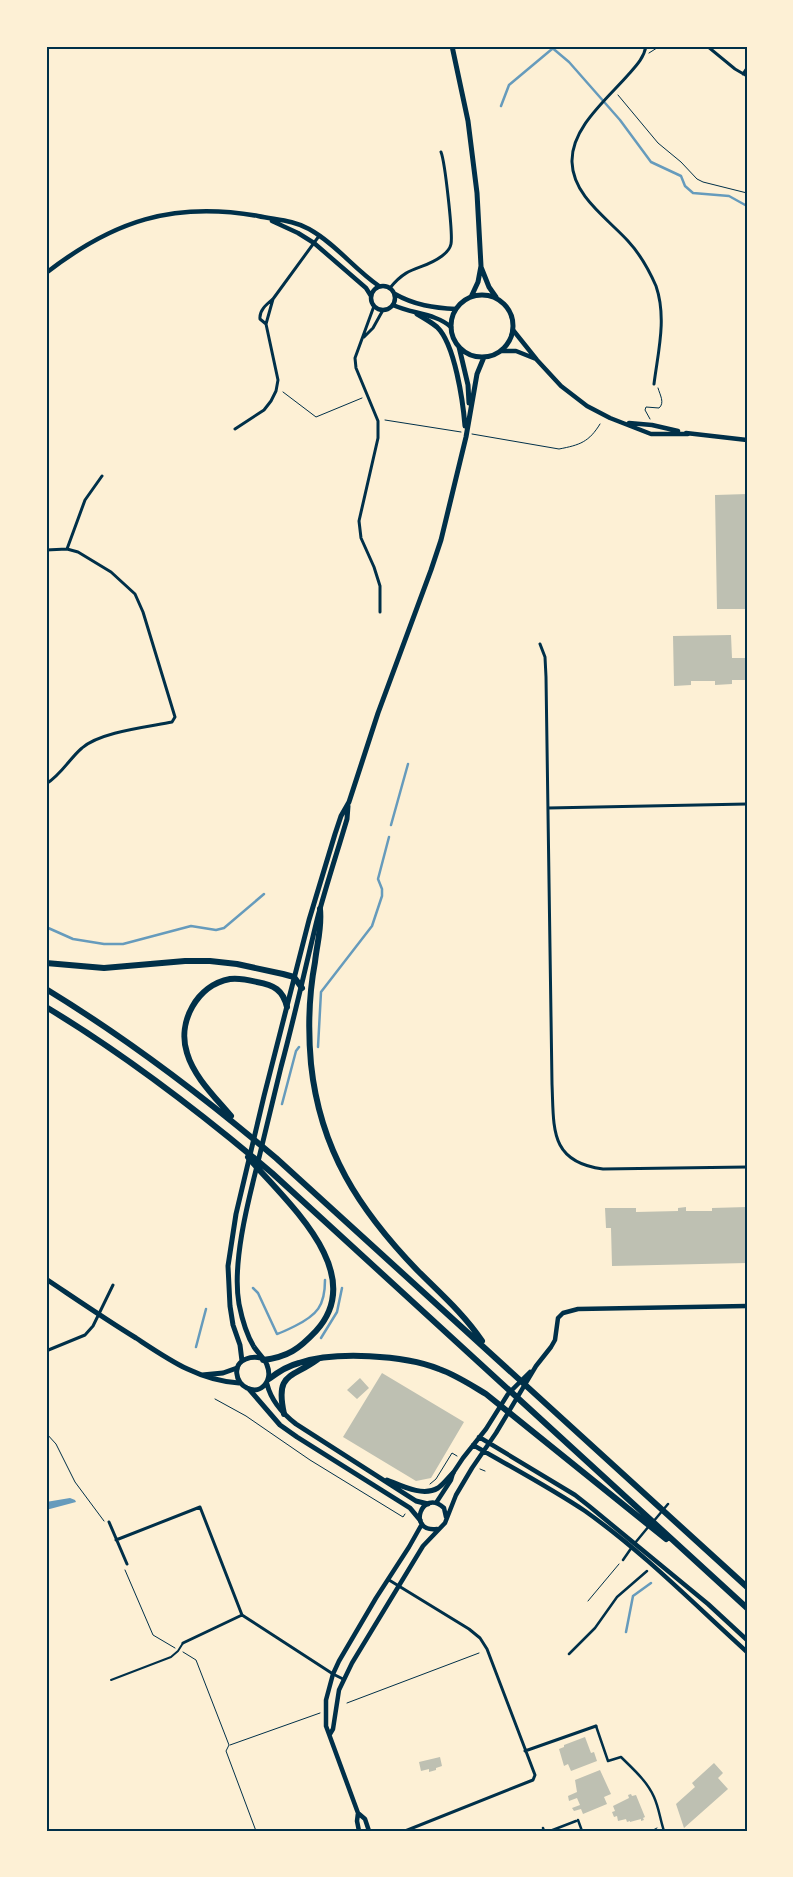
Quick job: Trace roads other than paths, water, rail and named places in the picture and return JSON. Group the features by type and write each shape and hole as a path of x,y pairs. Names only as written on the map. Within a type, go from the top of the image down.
{"highway":[{"path":"320,909 312,983 309,1046 314,1086 326,1135 336,1160 367,1211 416,1269 473,1328 487,1349"},
{"path":"46,963 104,968 185,961 210,961 237,964 294,977 302,988"},
{"path":"240,1127 200,1079 194,1068 187,1054 184,1041 186,1020 195,1002 202,994 218,983 228,980 247,980 274,986 281,991 287,1007"},
{"path":"46,989 92,1017 145,1054 240,1127 487,1349 747,1587"},
{"path":"46,1007 87,1031 236,1142 508,1389 645,1519"},
{"path":"236,1142 296,1211 320,1244 330,1268 333,1297 328,1316 309,1338 292,1352 284,1357 262,1359"},
{"path":"268,1381 288,1367 319,1358 374,1358 413,1362 437,1368 456,1376 497,1403 645,1519 699,1564 747,1608"},
{"path":"284,1414 280,1392 283,1383 295,1372 319,1358"}],"main road":[{"path":"452,46 463,95 477,193 481,266 478,282 471,297"},
{"path":"481,266 489,287 496,298 510,311 513,330 509,342 501,351 484,357 468,354 459,347 453,338 451,327 456,309 462,302 471,297 484,295 496,298"},
{"path":"417,314 437,327 443,334 459,383 466,436"},
{"path":"459,347 468,385 469,413"},
{"path":"242,1361 240,1345 233,1325 229,1296 228,1266 230,1244 251,1151 309,920 341,816 348,802 378,713 431,570 454,489 477,374 484,357"},
{"path":"320,909 347,819 348,802"},
{"path":"319,923 251,1189 240,1244 239,1302 243,1324 252,1344 268,1366 268,1381 272,1396 284,1414 301,1428 416,1501 428,1504"},
{"path":"46,1279 176,1363 215,1380 239,1383 248,1389 280,1425 410,1508 421,1522"},
{"path":"200,1375 223,1373 237,1368 247,1358 262,1359"},
{"path":"237,1368 239,1383"},
{"path":"248,1389 258,1390 268,1381"},
{"path":"378,1477 425,1492 440,1486 453,1473"}],"street":[{"path":"646,46 640,61 584,125 576,140 573,154 573,173 584,196 639,255 656,287 661,324 654,384"},
{"path":"707,46 745,75 747,68"},
{"path":"390,288 407,272 443,256 451,245 445,174 441,152"},
{"path":"46,273 76,251 100,237 144,219 166,214 200,212 241,213 289,221 319,236 332,244 379,286 390,288 395,294 405,300 427,307 456,309"},
{"path":"266,218 314,242 366,288 374,306 355,358 356,368 376,413 379,430 360,510 360,529 361,538 379,581 380,612"},
{"path":"235,429 264,410 276,391 278,380 266,324 274,299 319,236"},
{"path":"371,296 379,286"},
{"path":"393,305 395,294"},
{"path":"266,324 262,322 260,315 265,305 274,299"},
{"path":"362,339 373,328 383,310 393,305 417,314 438,318 451,327"},
{"path":"374,306 383,310"},
{"path":"513,330 561,386 587,406 650,434 688,434 747,440"},
{"path":"501,351 516,351 537,360"},
{"path":"624,423 652,426 688,434"},
{"path":"67,548 85,500 102,476"},
{"path":"46,550 67,548 78,552 111,572 135,594 143,612 175,717 172,722 103,736 90,742 82,748 54,779 46,784"},
{"path":"540,644 545,664 554,1129 560,1148 576,1162 589,1167 603,1169 747,1167"},
{"path":"548,808 747,804"},
{"path":"46,1351 85,1335 99,1315 113,1285"},
{"path":"330,1734 333,1729 337,1698 343,1678 423,1546 437,1529 445,1523 456,1495 536,1366 555,1340 558,1318 570,1310 747,1306"},
{"path":"436,1503 451,1480 453,1473 508,1394 536,1366"},
{"path":"479,1437 575,1495 747,1652"},
{"path":"473,1445 570,1502 645,1552 747,1640"},
{"path":"369,1831 365,1819 358,1813 326,1726 326,1700 333,1674 421,1522 422,1509 428,1504 436,1503 444,1508 446,1518"},
{"path":"623,1560 668,1504"},
{"path":"116,1540 200,1507 242,1615 333,1674 343,1678"},
{"path":"421,1522 430,1530 437,1529"},
{"path":"107,1523 125,1564"},
{"path":"569,1654 595,1628 617,1598 647,1571"},
{"path":"389,1580 469,1629 480,1638 487,1649 534,1772 533,1780 405,1831"},
{"path":"183,1644 242,1615"},
{"path":"525,1751 596,1726 608,1761 621,1756 643,1780 654,1796 664,1831"},
{"path":"358,1813 356,1821 359,1831"},
{"path":"550,1831 577,1820 582,1831"}],"lane":[{"path":"111,1680 171,1657 183,1644"}],"water":[{"path":"70,1498 76,1502 46,1510 46,1502"}],"waterway":[{"path":"550,46 569,62 620,120 651,162 681,176 685,186 693,193 729,196 747,206"},
{"path":"501,106 509,85 552,49"},
{"path":"391,825 408,764"},
{"path":"318,1047 321,992 372,926 382,896 382,889 378,879 389,837"},
{"path":"46,927 73,939 104,944 123,944 191,926 216,930 224,928 264,894"},
{"path":"282,1104 296,1051 299,1047"},
{"path":"253,1288 258,1293 277,1334 303,1322 318,1309 325,1289 325,1280"},
{"path":"321,1338 337,1312 342,1288"},
{"path":"196,1347 206,1309"},
{"path":"626,1632 633,1596 651,1583"}]}
